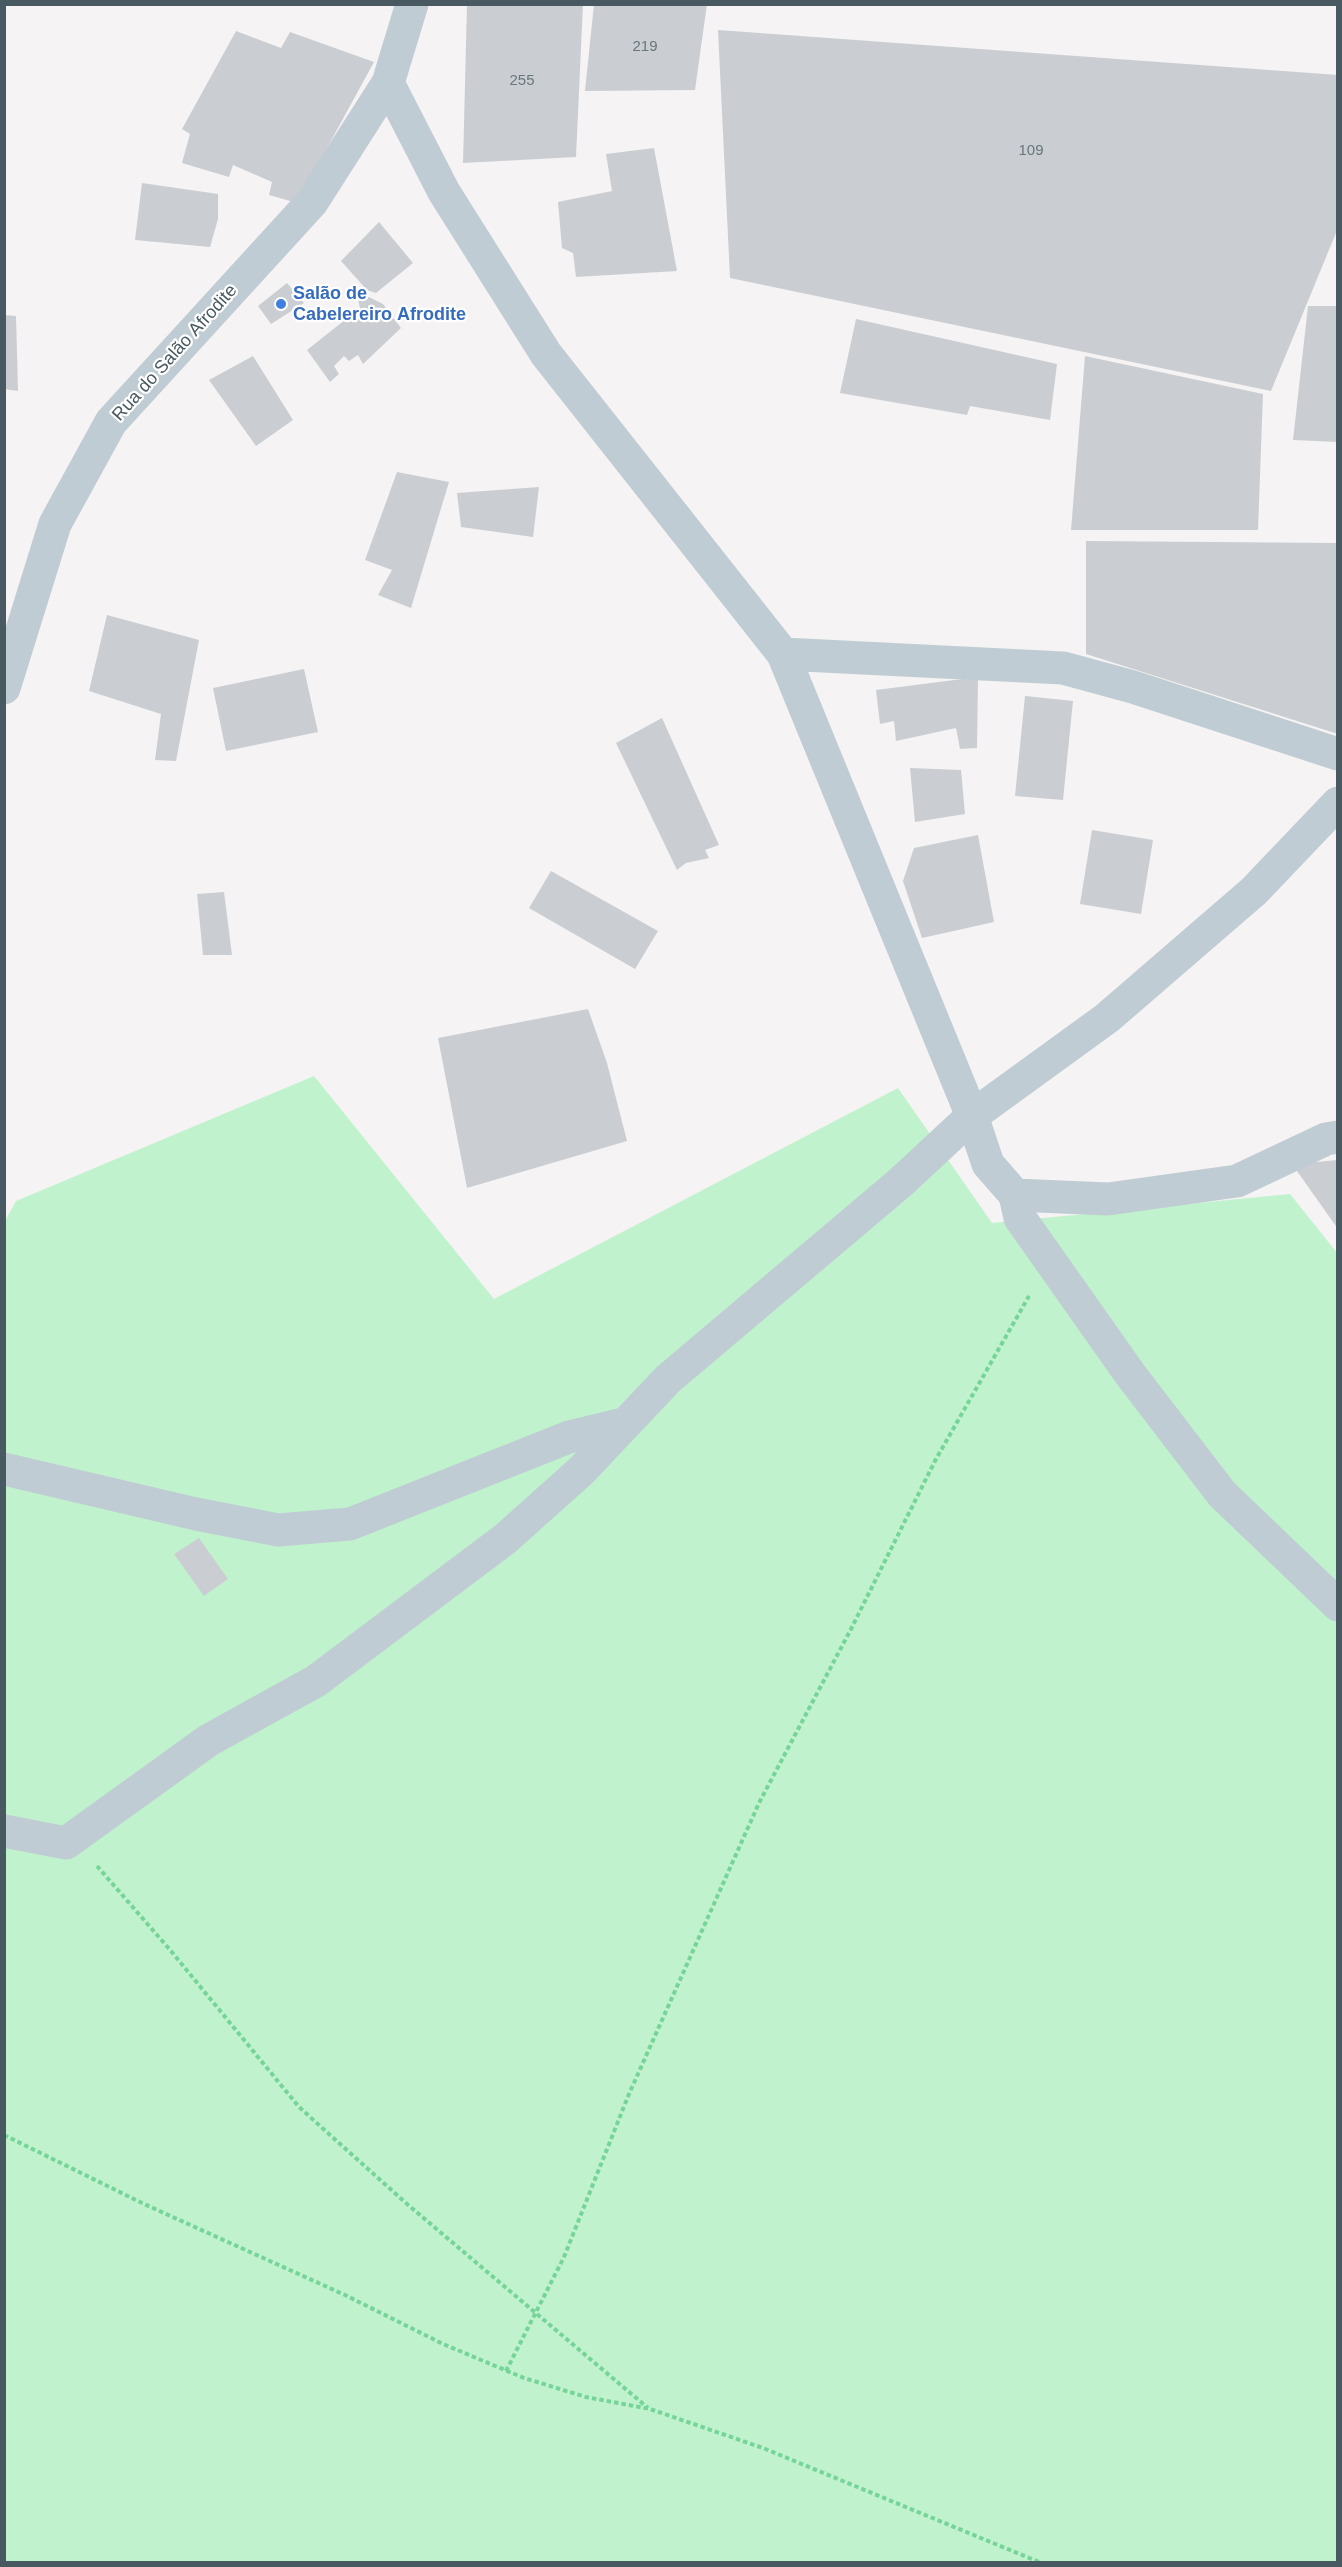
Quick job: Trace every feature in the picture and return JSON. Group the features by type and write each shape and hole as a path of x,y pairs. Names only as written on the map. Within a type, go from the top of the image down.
{"street":[{"name":"Rua do Salão Afrodite","path":"4,688 55,524 111,422 312,202 388,83 412,4"},
{"path":"388,83 444,192 546,354 783,654 972,1116 988,1164 1015,1195 1020,1218 1130,1374 1222,1494 1338,1605"},
{"path":"783,654 1063,668 1133,687 1338,754"},
{"path":"4,1831 66,1842 209,1740 316,1681 420,1604 538,1511 581,1471 668,1379 901,1182 972,1116 1107,1018 1254,891 1338,803"},
{"path":"1015,1195 1108,1198 1237,1181 1326,1138 1338,1137"},
{"path":"4,1469 196,1514 278,1530 350,1524 569,1437 623,1424"}],"path":[{"path":"506,2371 564,2257 629,2094 759,1803 850,1631 936,1459 1050,1260"},
{"path":"66,1842 81,1848 171,1951 299,2108 407,2204 650,2409"},
{"path":"4,2135 144,2204 345,2295 443,2344 506,2371 586,2397 650,2409 763,2448 1039,2562"}],"green space":[{"path":"314,1076 494,1299 898,1088 992,1223 1290,1194 1338,1254 1337,2562 5,2562 4,1223 16,1201"}],"building":[{"path":"467,4 583,4 576,157 463,163"},
{"path":"594,4 707,4 695,90 585,91"},
{"path":"718,30 1338,75 1338,228 1271,391 730,278"},
{"path":"236,31 281,48 290,32 374,62 297,203 269,195 272,182 233,165 229,177 182,163 190,134 182,129"},
{"path":"654,148 677,271 576,277 573,253 562,248 558,202 612,191 606,154"},
{"path":"142,183 218,194 218,219 210,247 135,240"},
{"path":"379,222 413,263 376,293 367,290 341,261"},
{"name":"Salão de Cabelereiro Afrodite","path":"287,283 304,303 271,324 258,306"},
{"path":"365,295 383,304 401,328 363,364 358,355 349,361 344,356 334,366 339,374 330,382 307,350 360,308 358,299"},
{"path":"1308,306 1338,306 1338,442 1293,440"},
{"path":"4,315 16,316 18,391 4,389"},
{"path":"856,319 1057,364 1050,420 970,406 967,415 840,393"},
{"path":"253,356 293,420 256,446 209,380"},
{"path":"1085,356 1263,394 1258,530 1071,530"},
{"path":"397,472 449,482 411,608 378,595 392,570 365,560"},
{"path":"539,487 533,537 461,527 457,493"},
{"path":"1086,541 1338,543 1338,734 1086,654"},
{"path":"107,615 199,640 176,761 155,760 161,714 89,691"},
{"path":"304,669 318,732 226,751 213,688"},
{"path":"978,677 977,748 960,749 956,728 896,741 894,721 880,724 876,690"},
{"path":"1025,696 1073,701 1063,800 1015,796"},
{"path":"662,718 719,845 705,850 709,858 686,863 677,870 616,743"},
{"path":"910,768 961,770 965,814 915,822"},
{"path":"1092,830 1153,840 1141,914 1080,904"},
{"path":"978,835 994,922 922,938 903,881 914,848"},
{"path":"551,871 658,931 635,969 529,908"},
{"path":"224,892 232,955 203,955 197,894"},
{"path":"588,1009 607,1063 627,1141 467,1188 438,1038"},
{"path":"1338,1160 1338,1229 1292,1164"},
{"path":"199,1538 228,1579 204,1596 174,1554"}],"place":[{"name":"Salão de Cabelereiro Afrodite","path":"281,304"}]}
